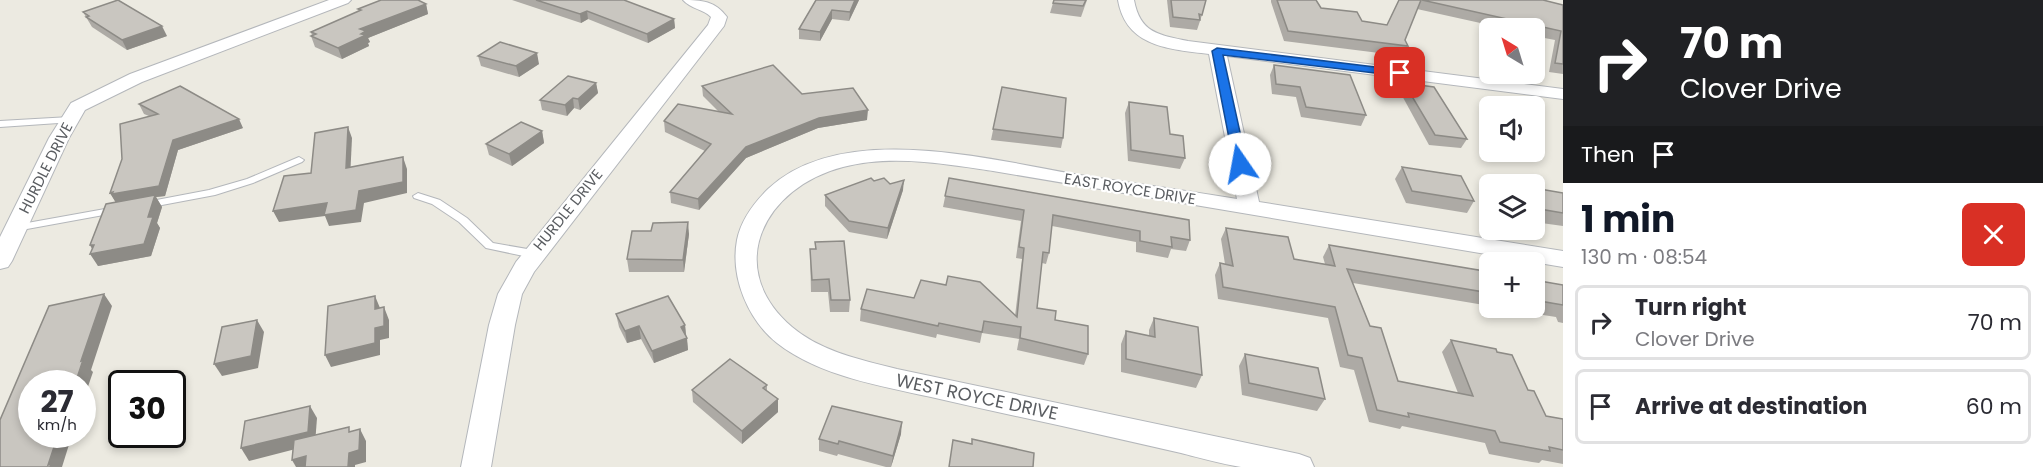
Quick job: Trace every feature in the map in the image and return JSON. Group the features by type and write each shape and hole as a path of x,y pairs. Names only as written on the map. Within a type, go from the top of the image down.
{"street":[{"name":"HURDLE DRIVE","path":"0,261 70,120 86,101 113,87 344,0"},
{"name":"HURDLE DRIVE","path":"476,467 484,413 510,294 533,254 716,26 719,17 712,9 692,0"},
{"path":"1126,0 1129,20 1136,29 1174,43 1217,51 1563,94"},
{"path":"1217,51 1250,209"},
{"name":"EAST ROYCE DRIVE","path":"754,223 767,202 785,185 799,177 837,162 887,155 959,162 1563,260"},
{"name":"WEST ROYCE DRIVE","path":"754,223 745,248 745,265 755,298 771,322 787,337 818,356 897,379 1236,460 1299,467"}],"lane":[{"path":"0,124 70,120"},
{"path":"16,228 212,193 250,181 299,160"},
{"path":"418,196 436,202 463,220 490,246 533,254"}],"building":[{"path":"118,0 162,26 122,40 86,17 89,16 83,12"},
{"path":"381,0 418,0 426,4 360,29 366,31 361,34 366,35 338,48 311,36 316,34 311,32"},
{"path":"536,0 624,0 674,19 647,34 587,11 580,14"},
{"path":"816,0 855,0 850,12 832,10 820,32 799,29"},
{"path":"1054,0 1086,0 1083,6 1053,3"},
{"path":"1171,0 1206,0 1202,15 1199,14 1200,20 1173,17"},
{"path":"1277,0 1316,0 1321,8 1357,12 1362,21 1387,25 1399,0 1421,0 1405,40 1408,46 1288,31"},
{"path":"1422,0 1543,0 1563,5 1563,64 1555,63 1561,31 1545,27 1545,18 1503,18"},
{"path":"500,42 537,53 516,66 478,56"},
{"path":"773,65 802,94 853,88 868,110 819,118 746,147 698,199 670,192 711,144 664,121 678,104 732,114 702,86"},
{"path":"1274,65 1350,75 1366,115 1306,107 1300,87 1276,84"},
{"path":"568,76 596,83 578,99 573,98 565,105 540,100"},
{"path":"1404,83 1434,87 1467,139 1435,135"},
{"path":"180,86 239,119 173,140 159,186 110,193 122,159 120,124 158,114 139,104"},
{"path":"1002,87 1066,98 1063,138 993,129"},
{"path":"1129,102 1167,107 1170,134 1183,136 1185,158 1131,150"},
{"path":"521,122 542,131 509,154 486,144"},
{"path":"348,127 346,168 403,157 403,182 359,191 356,210 324,215 327,203 273,211 284,176 311,173 315,133"},
{"path":"1402,167 1461,176 1474,201 1412,191"},
{"path":"871,178 874,181 884,178 890,184 904,180 888,228 849,221 825,195"},
{"path":"949,178 1189,220 1190,240 1171,237 1172,247 1140,241 1140,231 1053,215 1049,253 1043,252 1037,308 1056,311 1055,320 1088,326 1088,354 1020,338 1021,327 984,321 982,332 939,323 938,326 861,309 867,289 914,298 921,280 946,285 948,276 980,282 1017,317 1024,248 1019,247 1024,210 945,196"},
{"path":"1545,190 1563,193 1563,213 1545,210"},
{"path":"155,195 148,217 153,217 144,244 90,254 94,245 90,245 106,204"},
{"path":"688,222 683,260 627,259 632,231 651,231 653,223"},
{"path":"1226,228 1288,237 1294,259 1335,266 1329,245 1479,270 1479,291 1347,269 1370,326 1381,328 1398,381 1473,396 1451,340 1496,349 1497,352 1512,355 1528,390 1534,391 1546,416 1563,419 1563,450 1549,447 1550,451 1500,442 1495,431 1408,413 1409,417 1377,410 1362,358 1348,355 1335,307 1223,287 1220,263 1233,266"},
{"path":"844,241 850,300 831,300 829,279 812,280 810,249 816,249 815,242"},
{"path":"1545,282 1563,285 1563,305 1545,302"},
{"path":"104,294 80,370 21,370 49,306"},
{"path":"375,296 375,309 384,307 384,326 375,328 375,343 325,355 328,306"},
{"path":"668,296 685,325 681,327 687,338 652,351 639,326 625,331 616,314"},
{"path":"1154,318 1198,327 1202,375 1126,359 1126,331 1155,337"},
{"path":"257,320 251,356 214,364 222,327"},
{"path":"1245,354 1318,368 1325,399 1249,383"},
{"path":"730,359 767,385 763,388 778,399 742,431 692,390"},
{"path":"18,378 18,448 54,448 48,465 51,464 50,467 0,467 0,420"},
{"path":"310,406 308,432 241,448 245,421"},
{"path":"832,406 902,422 893,456 839,441 838,444 819,439"},
{"path":"349,427 349,432 360,429 359,450 349,453 348,467 305,467 306,456 292,460 294,440"},
{"path":"972,439 1034,453 1033,467 949,467 953,440 972,444"}],"route":[{"path":"1240,164 1217,51 1400,73"}]}
